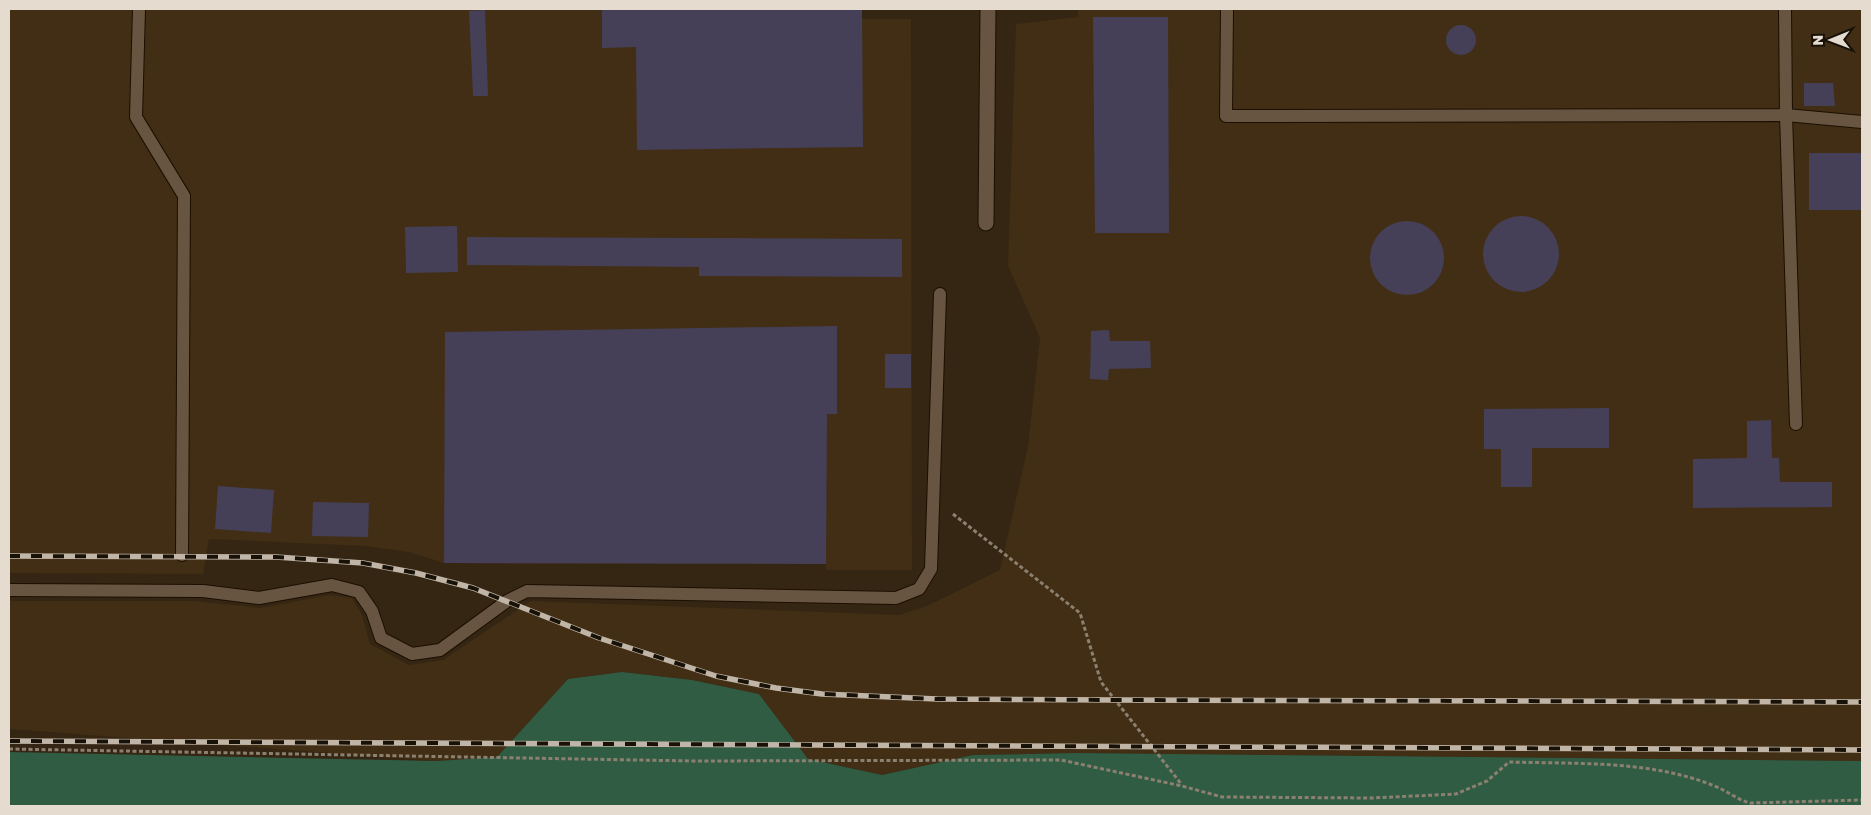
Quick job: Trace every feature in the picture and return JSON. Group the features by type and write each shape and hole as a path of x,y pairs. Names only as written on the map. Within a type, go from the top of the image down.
{"street":[{"path":"986,223 988,9"}],"lane":[{"path":"139,9 136,117 184,196 182,555"},
{"path":"1226,9 1226,116 1786,116 1862,122"},
{"path":"1785,9 1786,116 1796,424"},
{"path":"9,590 203,591 259,598 332,585 359,592 372,611 381,638 412,654 440,650 507,601 527,591 896,598 919,589 932,569 940,294"}],"path":[{"path":"934,498 1080,613 1101,682 1182,786"},
{"path":"9,748 694,761 1061,760 1182,786 1222,797 1372,798 1456,794 1487,781 1509,762 1639,766 1713,785 1737,800 1750,803 1862,800"}],"shaded area":[{"path":"9,9 862,9 862,19 911,19 912,570 826,570 826,564 444,563 409,552 365,546 209,539 203,574 9,573"},
{"path":"1078,9 1862,9 1862,761 1076,753 973,755 882,775 808,759 759,694 692,680 622,672 568,679 497,757 437,761 9,729 9,601 195,601 260,608 330,595 352,598 362,615 370,644 409,665 443,660 531,601 899,615 927,606 1000,570 1028,446 1040,338 1008,266 1016,24 1078,17"}],"green space":[{"path":"622,672 692,680 759,694 808,759 882,775 973,755 1076,753 1862,761 1862,806 9,806 9,752 437,761 497,757 568,679"}],"building":[{"path":"602,9 862,9 863,147 637,150 636,47 602,48"},
{"path":"485,10 488,96 473,96 469,11"},
{"path":"1093,17 1168,17 1169,233 1095,233"},
{"path":"1461,25 1471,30 1476,40 1471,50 1461,55 1451,50 1446,40 1451,30"},
{"path":"1804,83 1833,83 1835,106 1804,106"},
{"path":"1809,153 1862,153 1862,210 1809,210"},
{"path":"1514,216 1528,216 1542,222 1553,233 1559,247 1556,269 1548,281 1528,292 1514,292 1500,286 1489,275 1483,261 1483,247 1489,233 1500,222"},
{"path":"1407,221 1421,224 1433,232 1441,244 1444,258 1441,272 1433,284 1421,292 1407,295 1393,292 1381,284 1373,272 1370,258 1373,244 1381,232 1393,224"},
{"path":"457,226 458,272 406,273 405,227"},
{"path":"467,237 902,239 902,277 699,276 699,267 467,265"},
{"path":"837,326 837,414 827,414 826,564 444,563 445,332"},
{"path":"1109,330 1110,341 1150,341 1151,368 1109,369 1108,380 1090,379 1091,331"},
{"path":"885,354 911,354 911,388 885,388"},
{"path":"1609,408 1609,448 1532,448 1532,487 1501,487 1501,449 1484,449 1484,409"},
{"path":"1771,420 1772,458 1779,458 1780,482 1832,482 1832,507 1693,508 1693,459 1747,458 1747,421"},
{"path":"218,486 274,490 271,533 215,529"},
{"path":"313,502 369,503 368,537 312,536"}],"railway":[{"path":"9,556 276,557 363,563 416,573 473,588 599,638 716,676 776,688 822,694 937,699 1862,702"},
{"path":"9,741 1862,750"}]}
